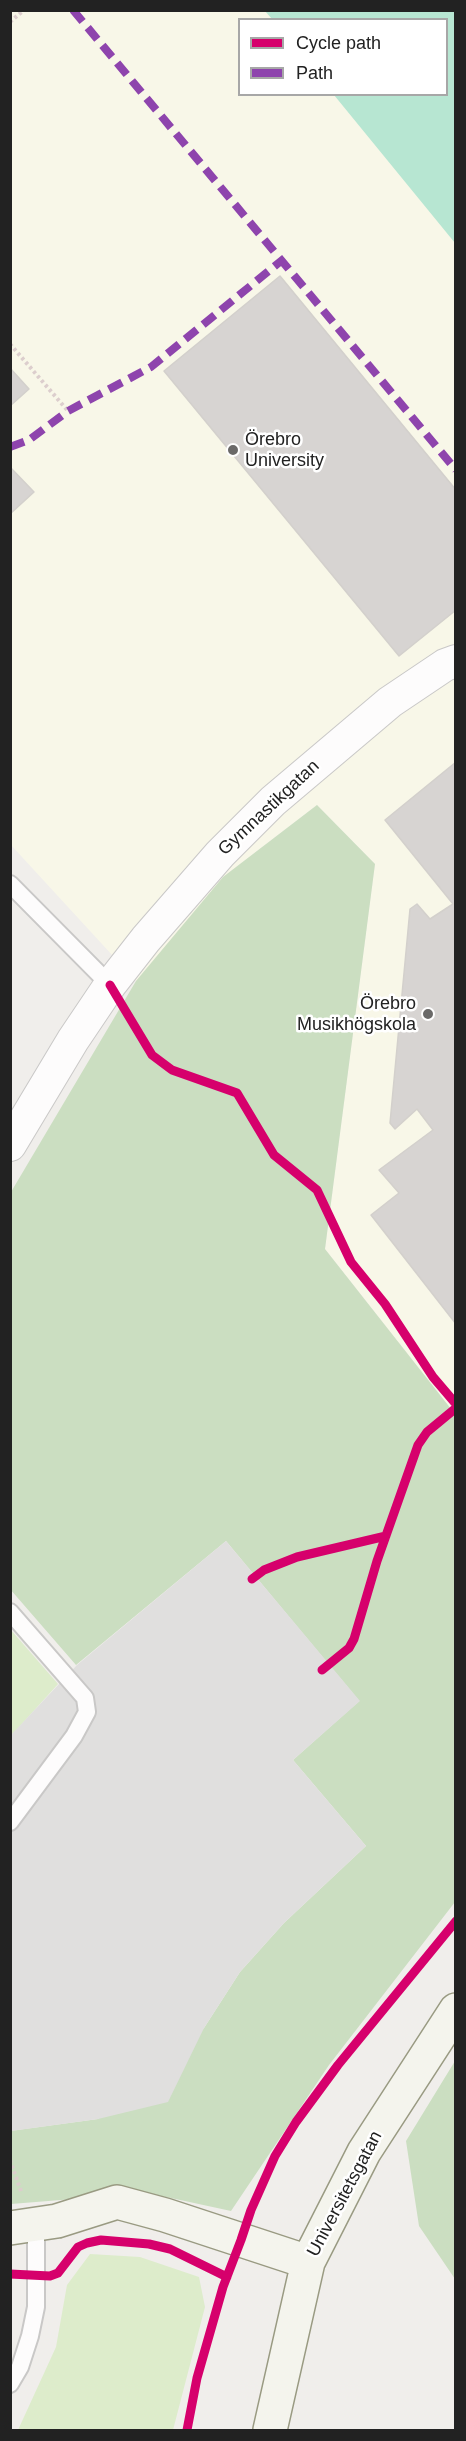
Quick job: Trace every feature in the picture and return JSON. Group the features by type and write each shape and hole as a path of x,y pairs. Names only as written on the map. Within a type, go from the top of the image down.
{"street":[{"name":"Gymnastikgatan","path":"10,1145 73,1040 110,986 146,939 220,854 273,801 390,702 445,665 456,661"},
{"name":"Universitetsgatan","path":"270,2430 309,2262 364,2152 456,2010"},
{"path":"23,2226 57,2221 117,2202 309,2262"}],"lane":[{"path":"10,884 110,986"},
{"path":"10,1612 85,1698 87,1712 74,1737 10,1821"},
{"path":"10,2384 20,2367 36,2307 23,2226"}],"path":[{"path":"10,22 24,10"},
{"path":"10,344 68,411"}],"shaded area":[{"name":"Örebro University","path":"11,11 455,11 455,1414 325,1249 375,864 317,805 223,877 136,981 11,845"},
{"path":"226,1541 360,1701 293,1760 366,1846 284,1923 240,1972 204,2028 168,2102 98,2119 11,2131 10,1736 77,1665"}],"green space":[{"path":"265,11 455,11 455,243 335,96 448,96 448,18 271,18"},
{"path":"317,805 375,864 325,1249 455,1414 455,1902 329,2065 231,2211 148,2193 11,2204 10,2131 98,2119 204,2028 240,1972 284,1923 366,1846 293,1760 359,1701 226,1541 76,1665 10,1589 11,1192 136,981 223,877"},
{"path":"10,1629 58,1684 11,1736 10,1736"},
{"path":"455,2061 455,2279 419,2226 406,2141"},
{"path":"90,2254 140,2257 199,2277 205,2307 173,2430 18,2430 56,2347 67,2285"}],"building":[{"path":"280,276 456,490 456,610 399,656 164,371"},
{"path":"10,368 29,389 10,406"},
{"path":"10,467 34,492 10,514"},
{"name":"Örebro Musikhögskola","path":"456,762 456,1324 371,1215 399,1193 379,1170 433,1130 417,1109 395,1129 390,1123 410,909 417,904 430,919 453,904 385,820"}],"marked path":[{"path":"73,10 456,470"},
{"path":"10,447 29,440 68,411 151,367 281,261"}],"cycle path":[{"path":"110,985 152,1055 172,1070 237,1093 274,1155 317,1190 351,1262 385,1304 433,1377 456,1404"},
{"path":"322,1670 349,1648 354,1639 377,1561 418,1445 427,1432 456,1408"},
{"path":"252,1579 264,1570 297,1557 386,1536"},
{"path":"187,2430 197,2378 223,2287 251,2210 275,2156 296,2122 338,2065 456,1921"},
{"path":"10,2274 50,2276 58,2273 78,2247 101,2240 149,2244 170,2249 227,2277"}],"place":[{"name":"Örebro University","path":"233,450"},
{"name":"Örebro Musikhögskola","path":"428,1014"}]}
